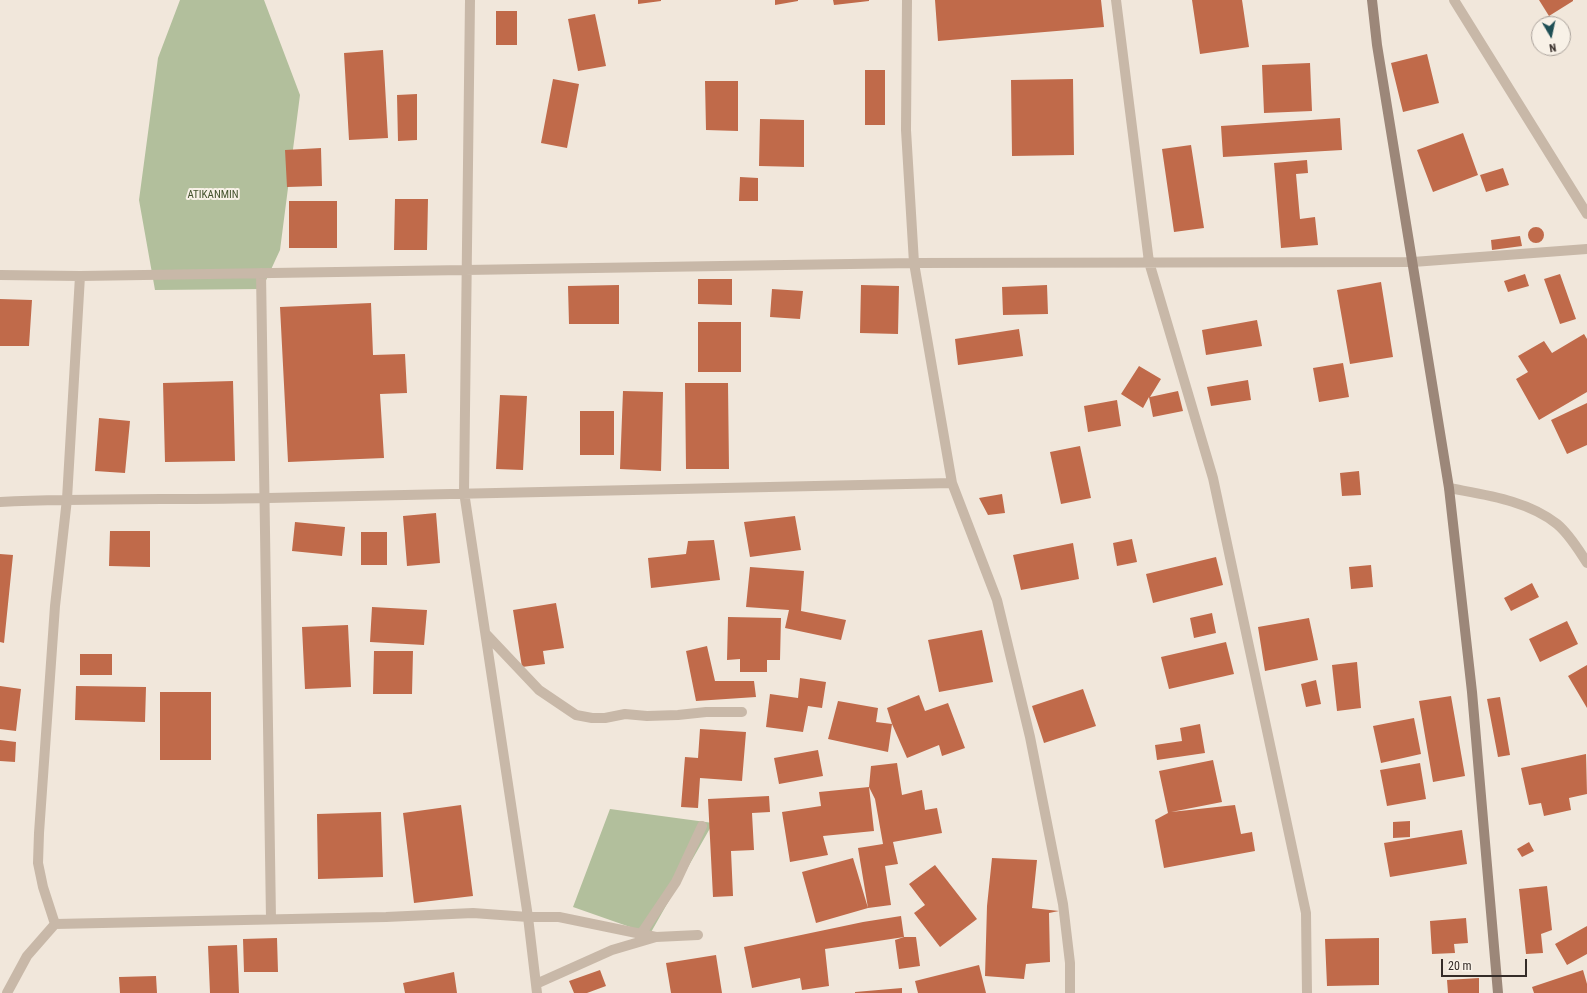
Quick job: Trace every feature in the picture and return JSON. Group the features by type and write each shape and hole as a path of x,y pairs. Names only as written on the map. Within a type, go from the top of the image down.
{"street":[{"path":"470,0 464,492 528,917 537,988 612,950 656,937"},
{"path":"907,0 906,130 914,263 952,483 998,600 1030,737 1064,904 1070,963 1070,993"},
{"path":"1116,0 1149,262 1213,478 1306,913 1307,993"},
{"path":"1372,0 1377,45 1449,488 1472,692 1498,993"},
{"path":"1454,0 1587,214"},
{"path":"0,275 80,276 467,271 914,263 1413,262 1587,249"},
{"path":"262,273 271,919"},
{"path":"55,924 43,887 38,863 38,848 55,606 67,499 80,276"},
{"path":"0,502 67,499 265,498 464,492 952,483"},
{"path":"1449,488 1530,507 1557,524 1576,546 1587,563"},
{"path":"486,634 539,690 576,714 592,718 605,718 626,714 647,716 706,712 742,712"},
{"path":"640,934 676,882 702,826"},
{"path":"7,993 27,956 55,924 386,917 473,913 528,917 559,917 656,937 698,935"}],"green space":[{"name":"ATIKANMIN","path":"180,0 264,0 300,95 280,250 262,289 155,290 139,200 158,58"},
{"path":"610,809 713,823 650,934 573,907"}],"building":[{"path":"638,0 661,0 661,1 638,4"},
{"path":"775,0 798,0 798,1 775,5"},
{"path":"833,0 869,0 869,1 834,5"},
{"path":"935,0 1101,0 1104,27 938,41"},
{"path":"1192,0 1242,0 1249,47 1200,54"},
{"path":"1539,0 1573,0 1573,1 1549,16"},
{"path":"496,11 517,11 517,45 496,45"},
{"path":"595,14 606,66 578,71 568,19"},
{"path":"383,50 388,138 349,140 344,53"},
{"path":"1427,54 1439,103 1403,112 1391,63"},
{"path":"1310,63 1312,111 1264,113 1262,65"},
{"path":"865,70 885,70 885,125 865,125"},
{"path":"553,79 579,84 567,148 541,143"},
{"path":"1073,79 1074,155 1012,156 1011,80"},
{"path":"705,81 738,81 738,131 706,130"},
{"path":"417,94 417,140 398,141 397,95"},
{"path":"1340,118 1342,150 1223,157 1221,126"},
{"path":"760,119 804,120 804,167 759,166"},
{"path":"1463,133 1478,175 1433,192 1417,150"},
{"path":"1191,145 1204,228 1174,232 1162,149"},
{"path":"321,148 322,186 287,187 285,150"},
{"path":"1307,160 1308,173 1296,174 1300,219 1315,217 1318,245 1281,248 1274,163"},
{"path":"1503,168 1509,185 1486,192 1480,175"},
{"path":"740,177 758,178 758,201 739,201"},
{"path":"395,199 428,199 427,250 394,250"},
{"path":"289,201 337,201 337,248 289,248"},
{"path":"1536,227 1543,232 1544,235 1539,242 1536,243 1529,238 1528,235 1533,228"},
{"path":"1520,236 1522,246 1492,250 1491,240"},
{"path":"1525,274 1529,286 1508,292 1504,281"},
{"path":"1560,274 1576,319 1560,324 1544,279"},
{"path":"698,279 732,279 732,305 698,304"},
{"path":"1381,282 1393,357 1350,364 1337,290"},
{"path":"619,285 619,324 569,324 568,286"},
{"path":"861,285 899,286 898,334 860,333"},
{"path":"1047,285 1048,314 1003,315 1002,287"},
{"path":"772,289 803,291 800,319 770,317"},
{"path":"0,299 32,300 29,346 0,346"},
{"path":"371,303 373,355 405,354 407,393 380,394 384,458 288,462 280,307"},
{"path":"1257,320 1262,346 1206,355 1202,330"},
{"path":"698,322 741,322 741,372 698,372"},
{"path":"1019,329 1023,356 958,365 955,339"},
{"path":"1584,334 1587,339 1587,392 1539,420 1516,379 1528,372 1518,356 1544,341 1552,353"},
{"path":"1343,363 1349,397 1319,402 1313,368"},
{"path":"1139,366 1161,379 1150,397 1178,391 1183,411 1153,417 1149,397 1143,408 1121,394"},
{"path":"1248,380 1251,400 1211,406 1207,387"},
{"path":"233,381 235,461 165,462 163,383"},
{"path":"685,383 728,383 729,469 686,469"},
{"path":"623,391 663,392 661,471 620,469"},
{"path":"500,395 527,396 523,470 496,469"},
{"path":"1117,400 1121,426 1088,432 1084,406"},
{"path":"1587,403 1587,445 1567,454 1551,420"},
{"path":"580,411 614,411 614,455 580,455"},
{"path":"99,418 130,421 125,473 95,471"},
{"path":"1080,446 1091,498 1061,504 1050,452"},
{"path":"1359,471 1361,495 1342,496 1340,473"},
{"path":"1002,494 1005,513 988,515 979,498"},
{"path":"436,513 440,563 407,566 403,516"},
{"path":"795,516 801,550 750,557 744,522"},
{"path":"295,522 345,527 342,556 292,551"},
{"path":"110,531 150,531 150,567 109,566"},
{"path":"361,532 387,532 387,565 361,565"},
{"path":"1132,539 1137,562 1117,566 1113,543"},
{"path":"714,540 720,580 651,588 648,558 686,554 688,541"},
{"path":"1073,543 1079,579 1021,590 1013,555"},
{"path":"0,554 13,555 4,643 0,642"},
{"path":"1216,557 1223,585 1153,603 1146,574"},
{"path":"1371,565 1373,587 1351,589 1349,567"},
{"path":"750,567 804,571 801,611 846,620 841,640 785,628 789,610 746,607"},
{"path":"1532,583 1539,597 1511,611 1504,598"},
{"path":"556,603 564,648 543,651 545,664 522,667 513,610"},
{"path":"372,607 427,610 424,645 370,642"},
{"path":"1212,613 1216,633 1194,638 1190,618"},
{"path":"728,617 781,618 780,660 767,660 767,672 740,672 740,659 727,660"},
{"path":"1309,618 1318,660 1265,671 1258,627"},
{"path":"1567,621 1578,644 1540,662 1529,639"},
{"path":"348,625 351,687 305,689 302,627"},
{"path":"982,630 993,682 939,692 928,640"},
{"path":"1226,642 1234,674 1169,689 1161,657"},
{"path":"707,646 715,681 754,681 756,697 696,701 686,651"},
{"path":"374,651 413,651 412,694 373,694"},
{"path":"80,654 112,654 112,675 80,675"},
{"path":"1357,662 1361,708 1337,711 1332,665"},
{"path":"1587,665 1587,708 1568,676"},
{"path":"800,678 826,682 822,708 808,706 803,732 766,727 770,694 798,698"},
{"path":"1316,680 1321,704 1306,707 1301,684"},
{"path":"0,686 21,689 16,731 0,729"},
{"path":"76,686 146,687 145,722 75,720"},
{"path":"1083,689 1096,726 1044,743 1032,706"},
{"path":"160,692 211,692 211,760 160,760"},
{"path":"919,695 925,711 948,703 965,748 942,756 939,745 907,758 892,724 887,708"},
{"path":"1451,696 1465,776 1433,782 1419,701"},
{"path":"1500,697 1510,755 1498,757 1487,699"},
{"path":"838,701 878,708 876,722 892,724 888,752 828,739"},
{"path":"1414,718 1421,754 1381,763 1373,726"},
{"path":"1200,724 1205,753 1157,760 1155,745 1182,741 1180,728"},
{"path":"700,729 746,732 742,781 700,778 698,808 681,807 685,757 698,758"},
{"path":"0,740 16,742 15,762 0,761"},
{"path":"818,750 823,776 779,784 774,758"},
{"path":"1586,754 1587,794 1569,798 1571,810 1544,816 1541,803 1529,805 1521,768"},
{"path":"1213,760 1222,802 1171,812 1235,805 1241,834 1252,832 1255,851 1164,868 1155,820 1168,813 1159,771"},
{"path":"897,763 902,795 922,790 925,810 937,808 942,833 893,842 898,864 885,866 891,905 868,908 858,848 883,844 875,799 869,787 871,766"},
{"path":"1420,763 1426,799 1387,806 1380,770"},
{"path":"869,787 874,831 823,836 828,855 790,862 782,812 821,806 819,792"},
{"path":"769,796 770,812 752,813 754,850 731,851 733,896 713,897 708,799"},
{"path":"461,805 473,896 414,903 403,813"},
{"path":"381,812 383,877 318,879 317,814"},
{"path":"1410,821 1410,837 1393,838 1393,822"},
{"path":"1462,830 1467,864 1390,877 1384,843"},
{"path":"1529,842 1534,851 1522,857 1517,849"},
{"path":"853,858 868,908 816,923 802,872"},
{"path":"992,858 1037,860 1032,908 1059,911 1049,913 1050,962 1026,964 1024,979 985,976 987,906"},
{"path":"935,865 977,919 940,947 914,913 925,905 909,884"},
{"path":"1547,886 1552,930 1541,934 1543,953 1526,954 1519,889"},
{"path":"901,916 904,937 825,949 829,986 802,990 800,978 752,988 744,947 863,922"},
{"path":"1466,918 1468,943 1454,944 1455,953 1432,954 1430,921"},
{"path":"1587,926 1587,954 1567,965 1555,944"},
{"path":"904,937 916,937 920,966 899,969 895,940"},
{"path":"277,938 278,972 244,972 243,939"},
{"path":"1379,938 1379,985 1327,986 1325,939"},
{"path":"237,945 239,993 210,993 208,946"},
{"path":"716,955 722,993 671,993 666,963"},
{"path":"979,965 986,993 918,993 915,981"},
{"path":"600,970 606,986 587,993 574,993 569,981"},
{"path":"1583,970 1587,984 1587,993 1534,993 1532,987"},
{"path":"454,972 457,993 405,993 403,983"},
{"path":"156,976 157,993 120,993 119,977"},
{"path":"1479,978 1479,993 1448,993 1447,980"},
{"path":"902,988 902,993 855,993 855,992"}]}
